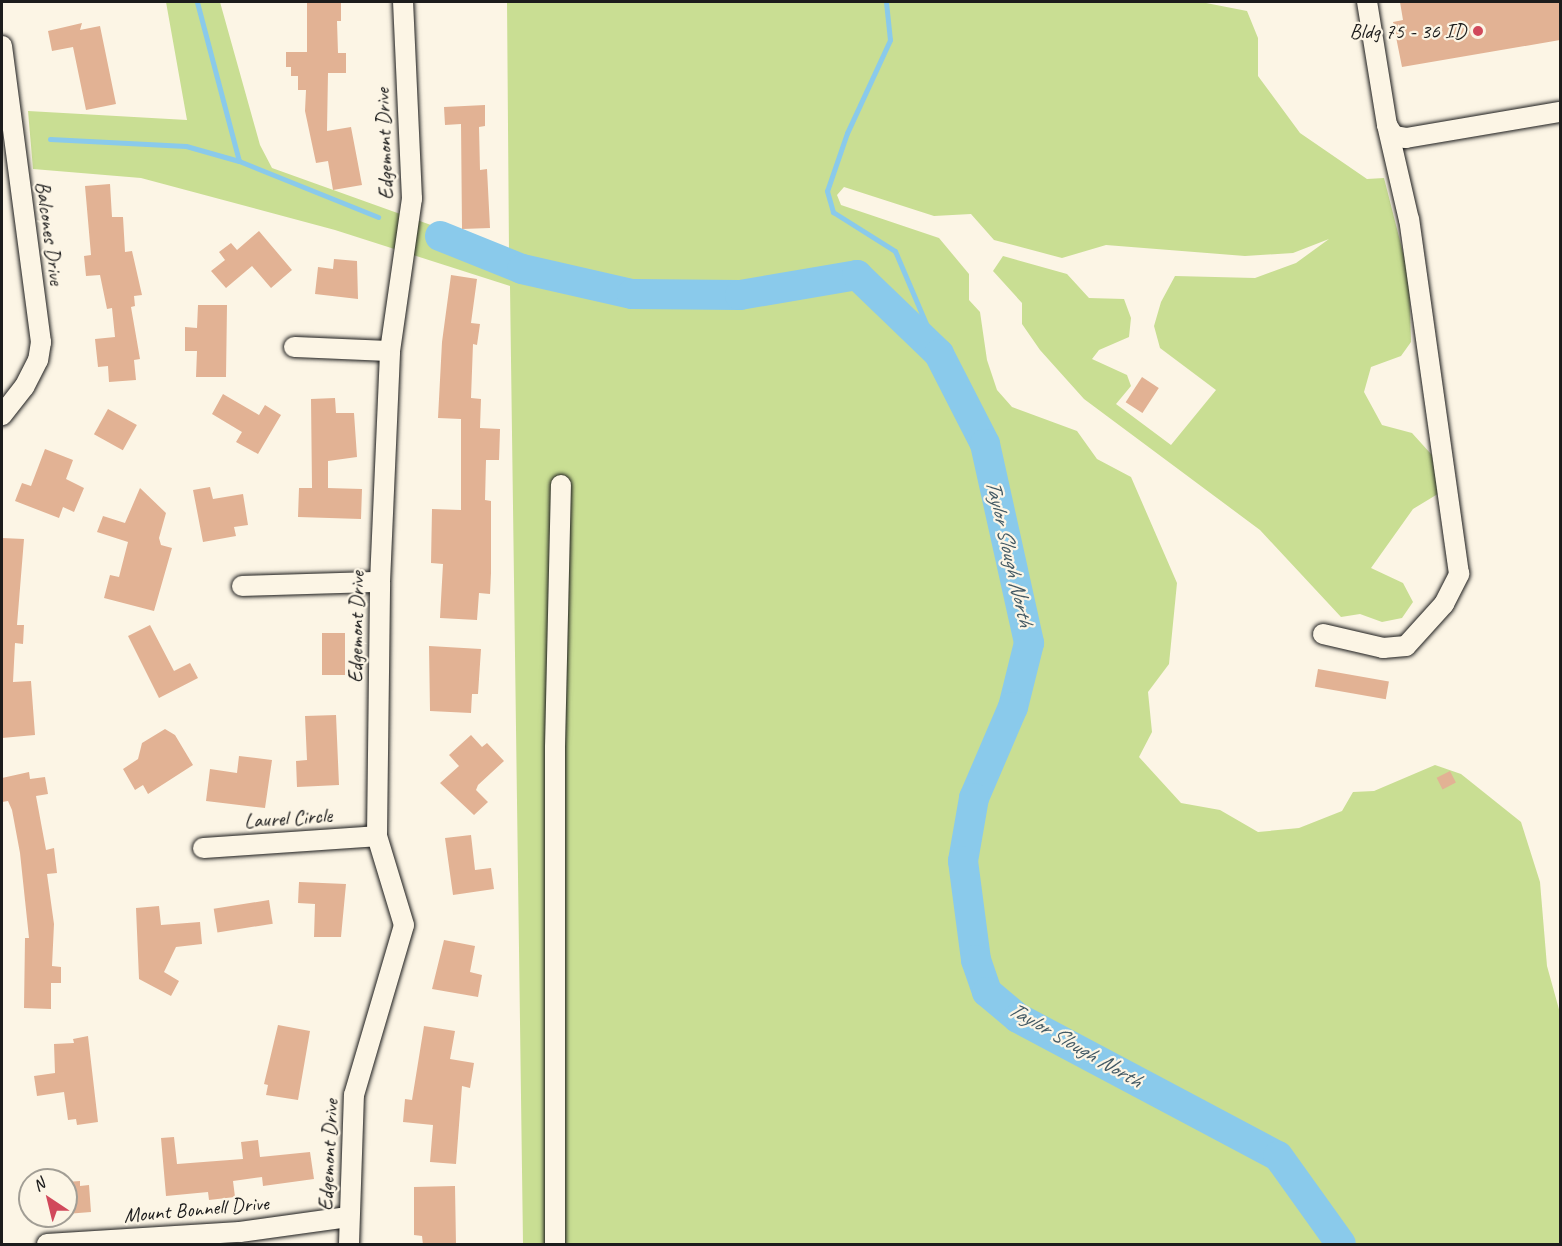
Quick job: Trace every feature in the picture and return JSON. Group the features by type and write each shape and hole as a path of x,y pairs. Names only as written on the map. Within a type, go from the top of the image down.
{"street":[{"name":"Edgemont Drive","path":"349,1245 348,1217 354,1095 404,925 377,836 380,582 390,351 412,199 403,2"},
{"path":"1323,634 1383,648 1406,646 1444,604 1459,574 1409,220 1387,125 1367,2"},
{"name":"Balcones Drive","path":"2,46 8,159 41,342 38,360 24,387 2,415"},
{"path":"1387,125 1394,136 1406,138 1560,112"},
{"path":"294,347 390,351"},
{"path":"555,1245 555,747 561,485"},
{"path":"242,586 380,582"},
{"name":"Laurel Circle","path":"203,848 377,836"},
{"name":"Mount Bonnell Drive","path":"47,1245 240,1232 348,1217"}],"green space":[{"path":"166,2 220,2 260,145 272,168 509,253 507,2 1201,2 1247,11 1258,38 1258,76 1300,133 1367,179 1384,178 1409,276 1411,342 1401,356 1371,367 1364,392 1382,425 1412,433 1440,464 1441,492 1413,509 1371,568 1403,583 1413,602 1402,618 1382,622 1360,614 1341,617 1260,530 1084,399 1040,350 1022,324 1022,303 993,271 1003,256 1067,274 1089,298 1124,299 1131,318 1129,337 1099,350 1092,359 1127,375 1131,386 1116,404 1171,445 1216,390 1160,348 1154,326 1161,302 1175,276 1255,278 1296,263 1329,239 1293,253 1245,256 1106,245 1062,258 994,240 971,214 934,216 844,187 837,195 841,205 939,238 969,274 969,300 980,312 987,360 997,390 1012,407 1077,431 1097,459 1131,477 1177,583 1169,664 1148,692 1152,732 1139,757 1181,803 1220,810 1258,832 1299,828 1342,811 1353,792 1374,791 1435,765 1461,774 1521,822 1540,882 1547,966 1560,1013 1560,1244 523,1244 510,286 335,230 141,178 33,169 28,111 187,120"}],"building":[{"path":"307,2 341,2 341,21 337,21 338,53 346,53 346,73 328,73 327,131 351,127 362,185 333,190 328,161 316,163 305,111 306,90 298,90 298,76 291,76 291,67 286,67 286,52 307,52"},
{"name":"Bldg 75 - 36 ID","path":"1400,2 1560,2 1560,40 1402,67 1393,22 1403,20"},
{"path":"82,23 80,30 100,26 116,104 86,110 73,47 52,51 48,31"},
{"path":"485,105 485,126 479,127 480,170 487,169 490,228 462,229 461,124 445,125 444,107"},
{"path":"110,184 112,217 123,217 125,252 132,251 142,295 134,296 135,306 131,307 140,359 134,360 136,380 109,382 108,366 98,367 95,339 115,337 112,308 107,309 100,275 86,276 84,256 91,255 85,186"},
{"path":"259,231 292,270 271,288 252,266 226,288 211,271 225,260 219,252 231,243 237,250"},
{"path":"334,259 357,261 358,299 315,294 318,267 333,269"},
{"path":"451,275 477,279 471,323 480,324 477,345 473,344 471,398 481,399 480,428 500,429 499,460 486,460 485,500 491,501 490,594 479,593 477,620 440,618 443,564 431,563 432,509 461,510 461,419 438,418 442,342"},
{"path":"198,305 227,305 226,377 196,377 197,351 185,351 185,327 197,328"},
{"path":"1142,377 1159,388 1142,413 1126,402"},
{"path":"223,394 259,415 265,405 281,415 258,454 236,442 242,432 212,414"},
{"path":"335,398 336,413 354,413 357,457 328,461 328,488 362,489 361,519 298,517 299,488 312,488 311,399"},
{"path":"108,409 137,425 123,450 94,434"},
{"path":"45,449 73,460 66,479 84,488 74,512 63,507 59,518 15,501 22,483 31,486"},
{"path":"210,487 213,499 243,494 248,525 234,527 236,536 203,542 193,490"},
{"path":"140,488 166,513 159,538 161,545 172,548 154,611 104,598 110,575 119,577 128,542 97,532 103,516 125,523"},
{"path":"2,538 24,539 17,625 24,625 23,644 15,643 13,682 31,681 35,735 2,738"},
{"path":"150,625 174,671 190,663 198,678 159,698 128,636"},
{"path":"322,633 345,633 345,675 322,675"},
{"path":"429,646 481,649 478,694 472,694 471,713 430,711"},
{"path":"1318,669 1389,682 1386,699 1315,687"},
{"path":"336,715 339,785 297,787 296,761 307,760 305,716"},
{"path":"165,729 175,735 193,765 148,794 143,785 135,790 123,769 138,759 142,743"},
{"path":"471,735 482,747 487,743 504,761 478,785 476,790 488,802 474,815 440,783 459,766 449,755"},
{"path":"239,756 272,760 265,808 206,801 210,769 237,773"},
{"path":"1450,771 1456,783 1443,789 1437,778"},
{"path":"29,772 30,779 45,777 48,794 36,796 46,850 54,848 57,873 47,874 54,924 52,966 61,967 61,983 51,983 51,1009 24,1008 25,938 29,938 20,853 12,810 8,801 2,802 2,778"},
{"path":"471,835 475,870 491,868 494,889 453,895 445,838"},
{"path":"299,882 346,884 341,937 314,937 315,904 298,903"},
{"path":"269,900 273,924 217,932 214,909"},
{"path":"159,906 161,925 200,922 202,944 176,947 164,972 179,981 171,996 139,979 136,908"},
{"path":"444,940 475,946 470,972 482,975 478,997 432,989"},
{"path":"278,1025 310,1031 298,1100 266,1095 268,1085 264,1084"},
{"path":"424,1026 455,1031 450,1059 474,1063 470,1088 462,1086 456,1164 430,1162 433,1125 403,1122 405,1099 412,1100"},
{"path":"88,1036 98,1122 77,1125 76,1119 68,1120 64,1092 37,1096 34,1076 55,1073 54,1044 74,1043 73,1039"},
{"path":"174,1137 177,1164 243,1159 241,1142 258,1140 260,1157 310,1152 314,1179 263,1186 262,1177 233,1181 235,1197 209,1200 208,1192 166,1196 161,1138"},
{"path":"78,1181 80,1181 80,1186 89,1185 91,1212 78,1213"},
{"path":"455,1186 456,1245 423,1245 422,1236 414,1235 414,1187"}],"waterway":[{"name":"Taylor Slough North","path":"197,2 239,161 378,217"},
{"path":"886,2 890,40 847,133 827,191 833,212 895,251 939,354"},
{"path":"50,139 186,146 239,161"},
{"name":"Taylor Slough North","path":"440,236 522,269 632,294 740,295 857,275 939,354 985,444 1029,643 1013,707 974,798 963,861 976,960 987,992 1018,1018 1278,1156 1341,1244"}],"place":[{"name":"Bldg 75 - 36 ID","path":"1478,31"}]}
